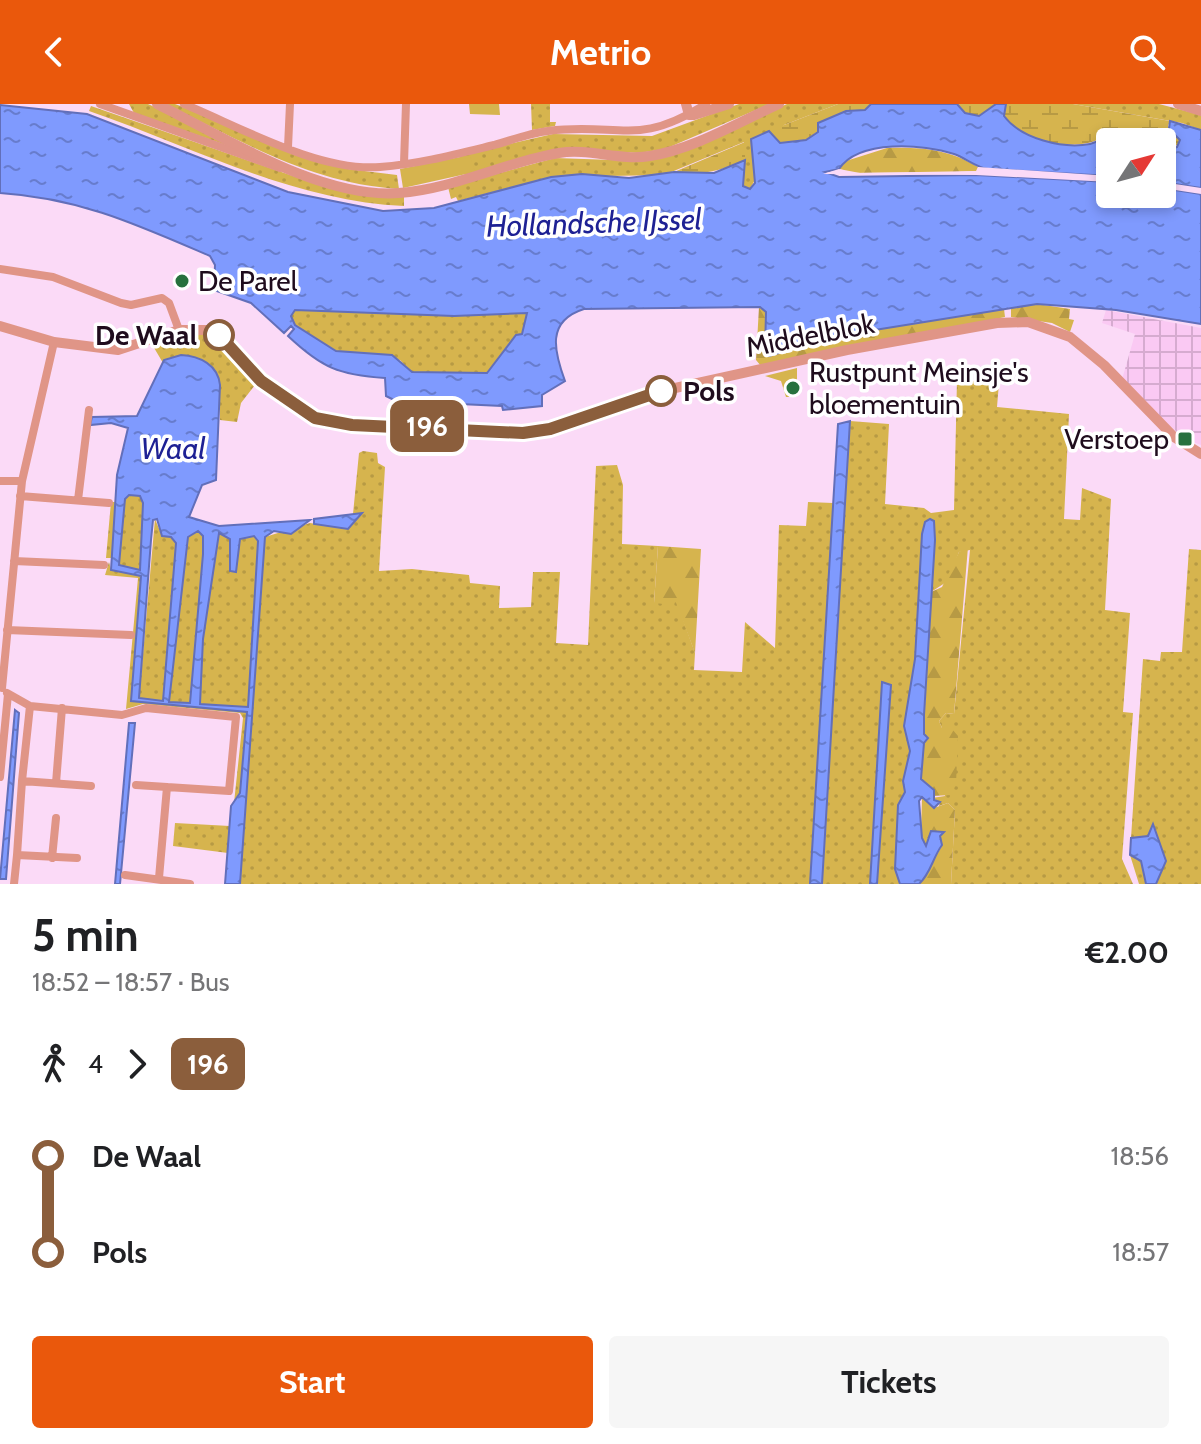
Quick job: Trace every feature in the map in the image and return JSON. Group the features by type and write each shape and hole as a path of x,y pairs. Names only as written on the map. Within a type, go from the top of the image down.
{"street":[{"path":"100,104 265,166 277,169 283,166"},
{"path":"157,104 299,175 346,188 401,193 565,152 649,156 680,147 779,104"},
{"path":"184,104 288,147 332,162 359,167 404,163 546,131 651,131 688,110 706,104"},
{"path":"209,114 210,104"},
{"path":"288,147 290,104"},
{"path":"404,163 406,104"},
{"path":"688,110 729,104"},
{"path":"1178,104 1201,111"},
{"path":"0,269 53,277 131,305 162,298 169,303 179,330 118,350 54,342 0,326"},
{"name":"Middelblok","path":"179,330 209,330 220,335 261,381 315,418 499,433 550,429 648,394 847,350 997,323 1028,322 1070,337 1104,365 1166,429 1201,454"},
{"path":"0,777 7,630 20,496 54,342"},
{"path":"78,500 89,417"},
{"path":"0,481 22,481"},
{"path":"20,496 109,503"},
{"path":"14,561 104,565"},
{"path":"7,630 131,635"},
{"path":"3,690 30,706 122,715 146,708 236,717 229,791 136,785"},
{"path":"14,884 30,706"},
{"path":"56,783 62,708"},
{"path":"22,781 91,786"},
{"path":"159,876 167,787"},
{"path":"52,858 56,818"},
{"path":"17,855 77,858"},
{"path":"125,875 159,876 190,884"}],"shaded area":[{"path":"1106,310 1201,328 1201,445 1185,439 1121,383 1135,334 1102,323"}],"green space":[{"path":"129,104 148,104 263,158 134,113"},
{"path":"165,104 175,104 348,169 397,175 399,189 336,179 307,170"},
{"path":"469,104 499,104 500,115 470,114"},
{"path":"531,104 550,104 550,122 556,122 555,126 532,130"},
{"path":"739,104 770,104 665,149 639,153 583,150 465,176 460,155 553,134 652,136"},
{"path":"787,104 838,104 784,125 750,189 743,186 744,142 664,175 551,177 458,201 456,197 451,199 448,187 555,158 613,160 689,148"},
{"path":"838,104 871,104 865,110 846,111 818,123 818,131 806,140 780,143 769,134 784,125"},
{"path":"957,104 996,104 979,116 965,113"},
{"path":"1006,104 1073,104 1170,121 1170,128 1096,128 1096,140 1067,145 1038,139 1013,126 1004,116"},
{"path":"1073,104 1159,104 1201,115 1201,130 1182,123"},
{"path":"91,106 319,185 404,196 404,206 363,202 283,183 89,111"},
{"path":"745,142 745,160 736,164 702,173 674,172"},
{"path":"887,148 934,150 978,167 977,171 860,173 839,169 846,161"},
{"path":"470,155 475,172 403,188 400,169"},
{"path":"1037,304 1070,309 1069,319 1074,320 1070,332 1052,323 1011,317 1011,308"},
{"path":"759,307 766,312 765,350 769,356 831,337 1004,309 1005,317 761,366 756,360"},
{"path":"295,310 454,316 527,313 522,335 487,373 411,372 400,360 336,351 295,325 291,316"},
{"path":"200,334 217,340 255,385 241,403 237,422 220,420 220,385 204,361 181,355 163,363 153,346 174,338"},
{"path":"797,368 797,397 786,397 781,381 765,376"},
{"path":"957,380 999,383 997,407 1069,414 1064,519 1080,520 1082,488 1111,499 1105,610 1130,613 1123,712 1133,713 1122,859 1133,884 951,884 955,810 948,803 939,806 940,802 932,798 945,796 942,728 939,721 946,713 954,714 970,550 959,552 948,581 931,592 934,521 922,549 915,659 904,726 910,751 903,781 905,792 898,805 895,869 900,884 877,884 891,685 883,682 870,884 822,884 850,421 889,424 885,504 924,508 931,513 954,510"},
{"path":"359,453 377,453 378,463 385,467 379,571 412,569 469,575 470,583 500,586 499,608 531,607 533,572 560,572 556,643 588,645 596,466 617,465 623,485 622,544 658,546 654,603 675,597 695,653 694,670 742,672 745,622 775,648 779,525 806,526 808,502 833,503 810,884 240,884 265,537 310,523 348,529 360,513 353,514"},
{"path":"129,495 140,496 143,503 140,570 119,565 125,499"},
{"path":"111,502 115,502 112,558 106,558"},
{"path":"155,519 162,536 171,537 176,543 163,701 139,699"},
{"path":"198,531 203,535 203,554 190,704 168,702 188,537"},
{"path":"219,533 230,539 230,571 235,572 240,539 254,536 258,541 248,707 200,704 203,639"},
{"path":"658,546 701,549 695,653 675,600 674,605 654,603"},
{"path":"968,547 954,714 946,713 939,721 942,728 952,729 958,736 956,784 951,795 932,796 934,793 921,779 931,592 942,587 959,552"},
{"path":"1189,549 1201,550 1201,884 1156,884 1166,861 1157,842 1149,836 1131,838 1143,659 1160,661 1161,652 1182,652"},
{"path":"109,562 111,570 141,576 131,701 248,712 240,793 234,803 243,718 240,713 143,704 126,709 138,578 105,575"},
{"path":"922,797 934,808 948,803 955,810 951,884 919,884 942,846 940,836 943,831 932,831 926,847 921,833"},
{"path":"175,823 230,826 228,853 173,846"},
{"path":"1130,855 1141,861 1146,884 1139,884"}],"water":[{"name":"Hollandsche IJssel","path":"871,104 957,104 965,113 979,116 996,104 1006,104 1004,116 1011,124 1032,136 1068,145 1096,142 1096,175 988,169 954,154 893,146 861,153 848,159 839,169 825,172 839,177 976,175 1096,181 1096,208 1176,208 1176,190 1201,194 1201,324 1116,310 1037,304 831,337 769,356 765,350 766,312 760,307 584,309 572,314 558,329 556,348 565,381 542,395 542,406 503,410 502,406 396,401 386,396 385,378 355,375 322,363 288,336 294,329 291,326 284,333 251,303 214,290 215,265 210,256 83,207 0,193 0,105 87,114 288,192 383,211 434,208 551,177 582,174 629,178 674,172 714,173 745,160 743,186 750,189 755,183 751,139 769,131 780,143 806,140 818,132 818,123 846,111 865,110","holes":["295,310 454,316 527,313 522,334 516,335 487,373 412,372 392,355 336,351 295,325 291,316"]},
{"path":"1170,121 1201,130 1201,188 1176,184 1176,147 1180,140 1176,136 1176,128 1169,128"},
{"name":"Waal","path":"181,355 195,357 212,367 219,378 216,480 202,485 189,517 219,526 310,520 291,534 274,531 265,537 240,884 225,884 231,806 240,793 247,712 131,701 141,576 111,570 117,475 128,428 111,423 90,425 92,417 137,416 164,360","holes":["129,495 140,496 143,503 140,570 119,565 125,499","157,519 162,536 171,537 176,543 163,701 139,698 153,520","198,531 203,536 190,703 169,702 188,537","219,533 230,539 230,571 236,572 240,539 254,536 258,541 248,707 200,704 203,639"]},
{"path":"850,421 822,884 810,884 838,424"},
{"path":"362,513 348,529 314,524 314,519"},
{"path":"930,519 934,521 935,540 924,715 924,734 928,738 924,743 921,779 934,790 934,800 940,802 934,808 922,797 919,801 922,838 926,846 931,831 944,832 940,836 942,845 923,880 919,884 900,884 895,869 898,805 905,792 903,781 910,751 904,726 915,659 922,534 925,522"},
{"path":"882,682 891,685 877,884 870,884"},
{"path":"15,710 19,713 6,879 0,879"},
{"path":"129,723 135,723 120,884 115,884"},
{"path":"1153,824 1166,861 1156,884 1146,884 1141,861 1130,855 1131,838 1148,836"}],"pier":[{"path":"978,167 1096,175 1096,181 976,175 823,174 839,169 843,170 840,173 976,171"},
{"path":"1176,184 1201,188 1201,194 1176,190"}],"bus line":[{"name":"196","path":"219,335 275,393 301,411 335,423 523,433 550,429 661,391"}],"place":[{"name":"De Parel","path":"182,281"},
{"name":"De Waal","path":"219,335"},
{"name":"Rustpunt Meinsje's bloementuin","path":"793,388"},
{"name":"Pols","path":"661,391"},
{"name":"Verstoep","path":"1185,439"}]}
